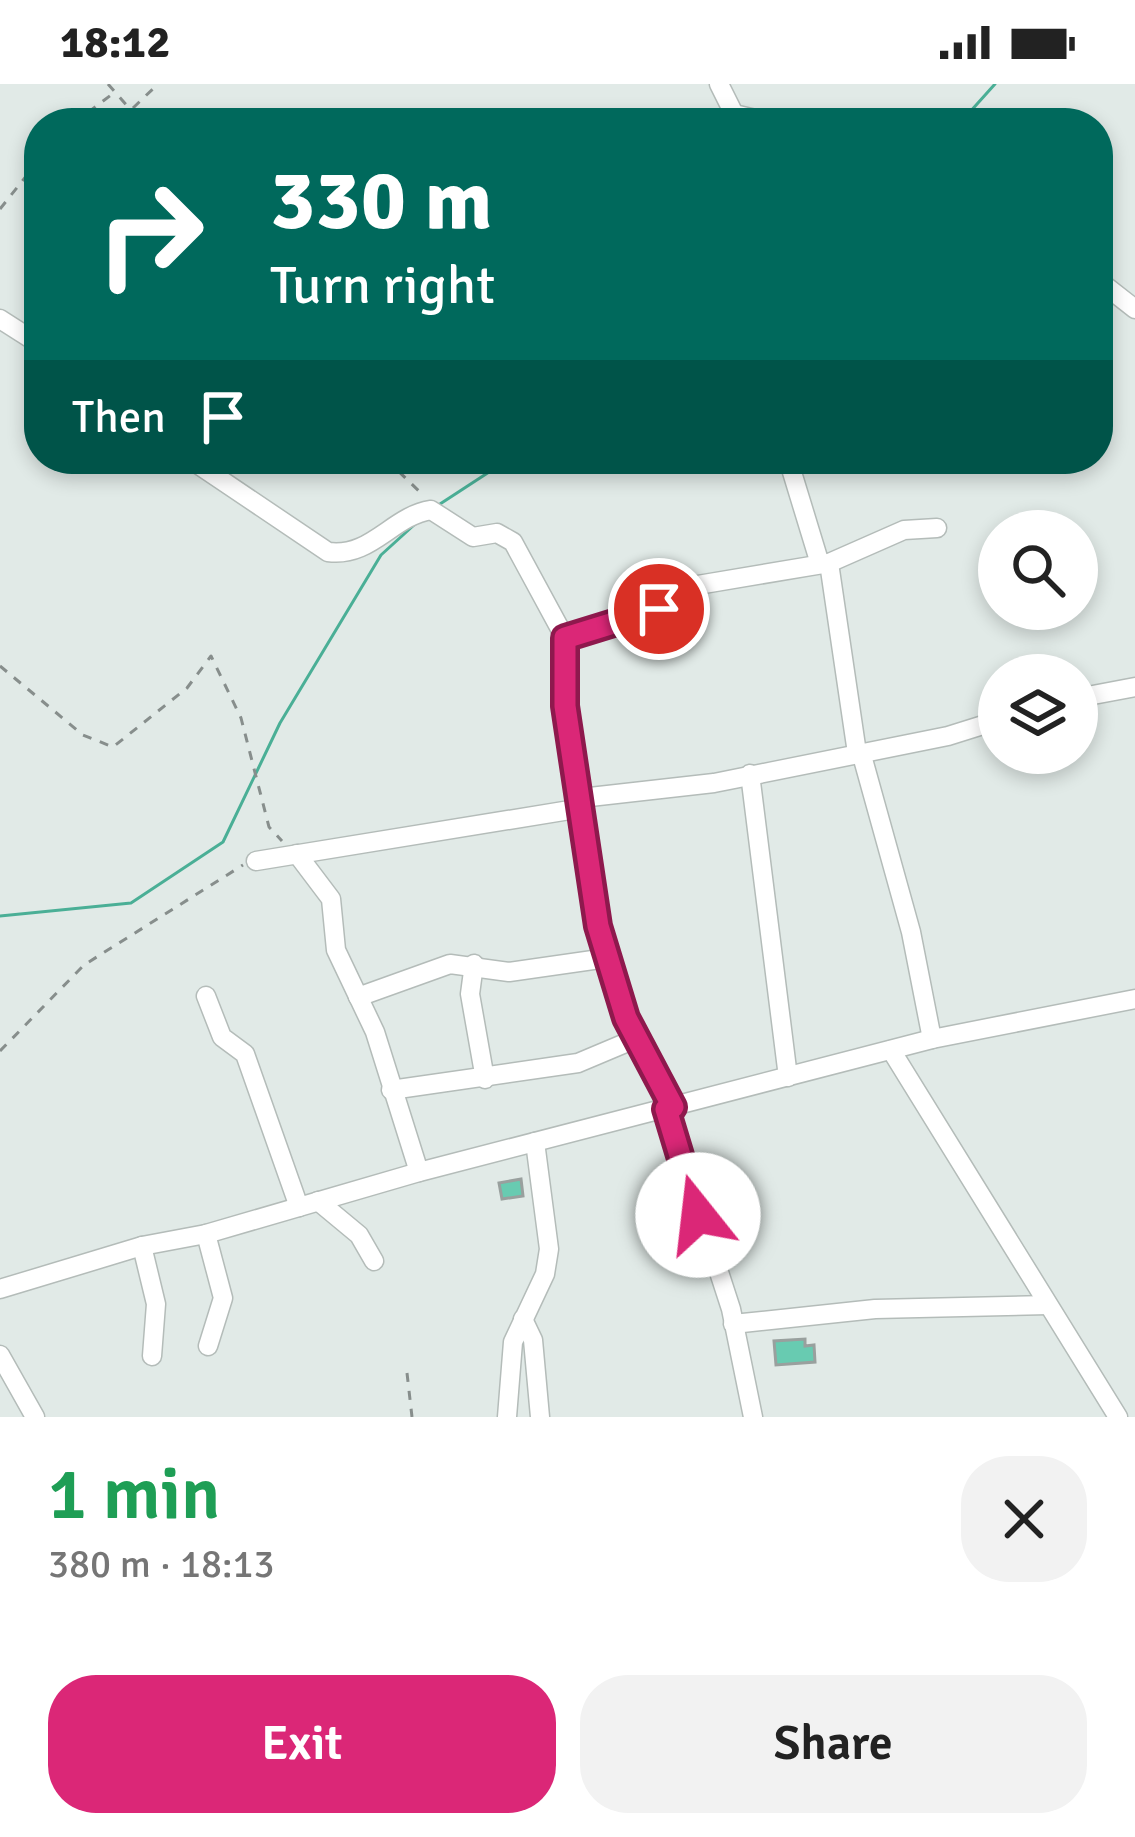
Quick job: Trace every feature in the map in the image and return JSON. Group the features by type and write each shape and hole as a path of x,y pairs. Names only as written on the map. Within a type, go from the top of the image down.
{"street":[{"path":"212,474 328,552 371,544 412,513 431,510 472,537 508,536 565,638 565,706 607,958 635,1039 670,1108 733,1324 753,1417"},
{"path":"793,474 825,564 859,752 911,932 932,1039"},
{"path":"565,638 672,604 686,587 825,564 904,530 937,528"},
{"path":"1098,694 1135,687"},
{"path":"256,861 750,774 978,725"},
{"path":"750,774 788,1077"},
{"path":"297,854 331,899 336,950 358,998 418,1172"},
{"path":"358,998 434,967 474,964 509,972 607,958"},
{"path":"474,964 470,994 485,1079"},
{"path":"206,997 222,1037 245,1054 309,1204 359,1235 374,1261"},
{"path":"0,1289 142,1246 206,1234 418,1172 932,1039 1135,999"},
{"path":"391,1090 578,1063 635,1039"},
{"path":"891,1050 1118,1417"},
{"path":"507,1417 513,1342 545,1274 549,1249 535,1142"},
{"path":"206,1234 224,1298 208,1346"},
{"path":"142,1246 156,1304 152,1356"},
{"path":"733,1324 875,1309 1048,1305"},
{"path":"524,1319 533,1340 540,1417"},
{"path":"2,1360 35,1417"}],"path":[{"path":"109,84 130,108"},
{"path":"132,108 158,84"},
{"path":"94,108 116,92"},
{"path":"0,209 24,179"},
{"path":"404,474 417,485 431,510"},
{"path":"0,666 83,735 113,747 187,688 211,656 241,718 269,827 297,854"},
{"path":"0,1052 84,965 184,905 217,877 256,861"},
{"path":"407,1373 412,1417"}],"building":[{"path":"521,1179 523,1196 502,1199 499,1183"},
{"path":"805,1339 805,1346 814,1345 815,1362 776,1365 774,1341"}],"waterway":[{"path":"973,108 995,84"},
{"path":"440,504 486,474"},
{"path":"0,916 131,903 223,842 280,723 381,555 414,525"}],"route":[{"path":"659,609 630,614 565,638 563,682 598,926 626,1018 673,1107 666,1109 698,1215"}]}
